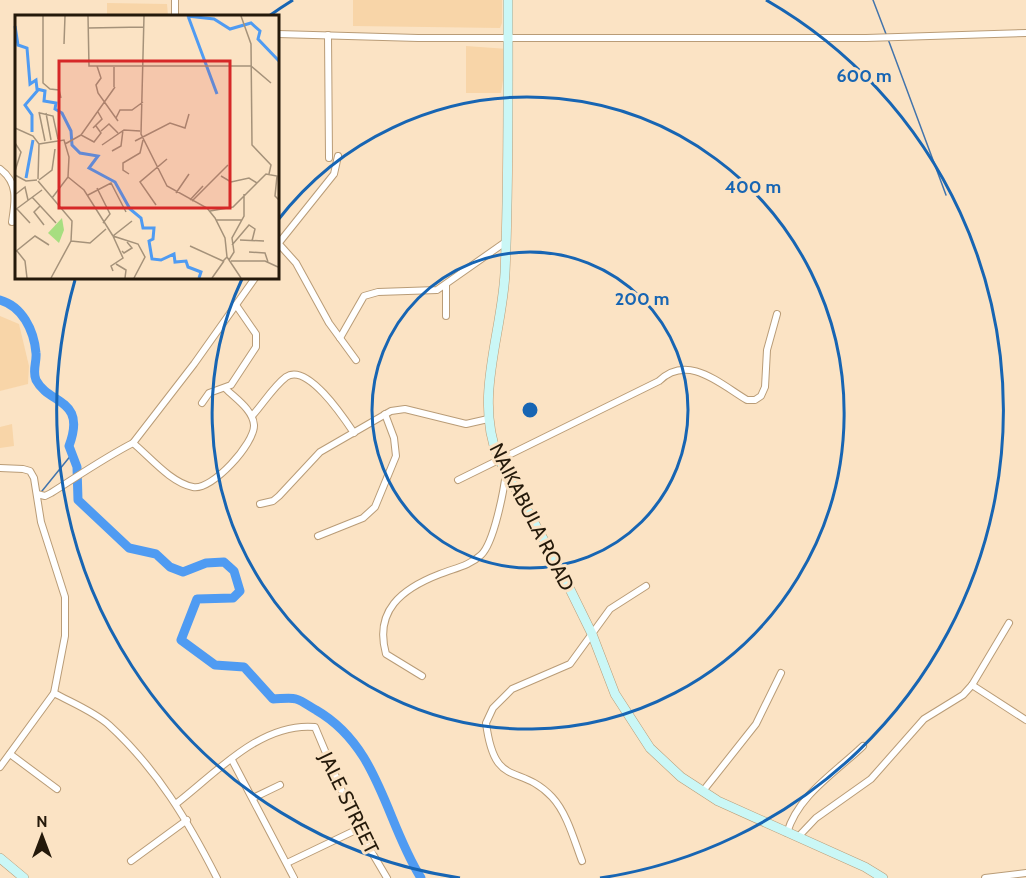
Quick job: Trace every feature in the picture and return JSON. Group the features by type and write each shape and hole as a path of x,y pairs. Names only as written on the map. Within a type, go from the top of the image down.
{"street":[{"name":"NAIKABULA ROAD","path":"508,0 505,273 490,384 488,419 491,439 592,634 615,694 650,747 681,777 703,791 787,833 865,867 883,878"},
{"path":"279,34 418,38 508,36 888,37 943,33 1026,33"},
{"path":"328,35 329,158"},
{"path":"279,243 334,174 338,156"},
{"path":"0,169 13,182 15,194 12,222"},
{"path":"340,338 364,296 378,292 429,292 446,285 504,243"},
{"path":"279,245 296,263 340,338 356,360"},
{"path":"36,494 45,496 82,475 102,459 133,443 254,279"},
{"path":"446,285 446,316"},
{"path":"202,403 209,393 226,388 258,342 256,334 236,305"},
{"path":"458,480 659,381 667,373 694,369 747,400 755,400 761,396 765,387 767,350 777,314"},
{"path":"252,416 285,378 298,375 305,377 334,405 354,433"},
{"path":"133,443 175,478 191,487 210,485 249,443 254,431 252,416 226,388"},
{"path":"260,504 273,501 320,452 385,414 405,410 466,424 488,419"},
{"path":"318,536 363,518 375,507 396,456 394,438 385,414"},
{"path":"0,468 30,471 41,522 64,597 64,636 54,693 0,767"},
{"path":"422,676 386,654 381,635 386,612 409,590 440,574 466,566 484,553 502,499 506,471"},
{"path":"582,861 565,819 551,796 502,769 496,762 486,723 493,708 512,689 535,677 563,669 610,609 646,586"},
{"path":"798,837 816,818 871,780 924,718 959,698 972,685 1009,623"},
{"path":"703,791 756,724 781,673"},
{"path":"972,685 1026,720"},
{"path":"54,693 108,724 151,769 187,820 217,878"},
{"name":"JALE STREET","path":"232,760 251,745 276,731 315,727 358,829 387,878"},
{"path":"787,833 791,818 803,802 863,746"},
{"path":"10,754 57,789"},
{"path":"177,804 232,760 294,878"},
{"path":"253,798 280,785"},
{"path":"131,861 187,820"},
{"path":"287,864 358,829"},
{"path":"0,858 24,878"},
{"path":"985,878 1026,873"}],"shaded area":[{"path":"353,0 502,0 502,23 500,28 353,26"},
{"path":"107,3 167,4 168,15 107,15"},
{"path":"466,46 508,49 501,93 466,93"},
{"path":"0,316 19,324 29,366 28,384 0,391"},
{"path":"12,424 14,446 0,448 0,427"}],"waterway":[{"path":"873,0 886,34"},
{"path":"888,39 946,195"},
{"path":"0,300 21,313 30,328 35,344 34,373 36,380 42,388 70,411 73,430 69,446 77,467 78,500 129,548 156,554 170,567 183,572 206,563 224,562 234,571 240,591 233,598 197,599 181,640 215,665 244,667 273,699 299,700 337,726 368,764 398,833 421,878"},
{"path":"42,491 72,454"}]}
